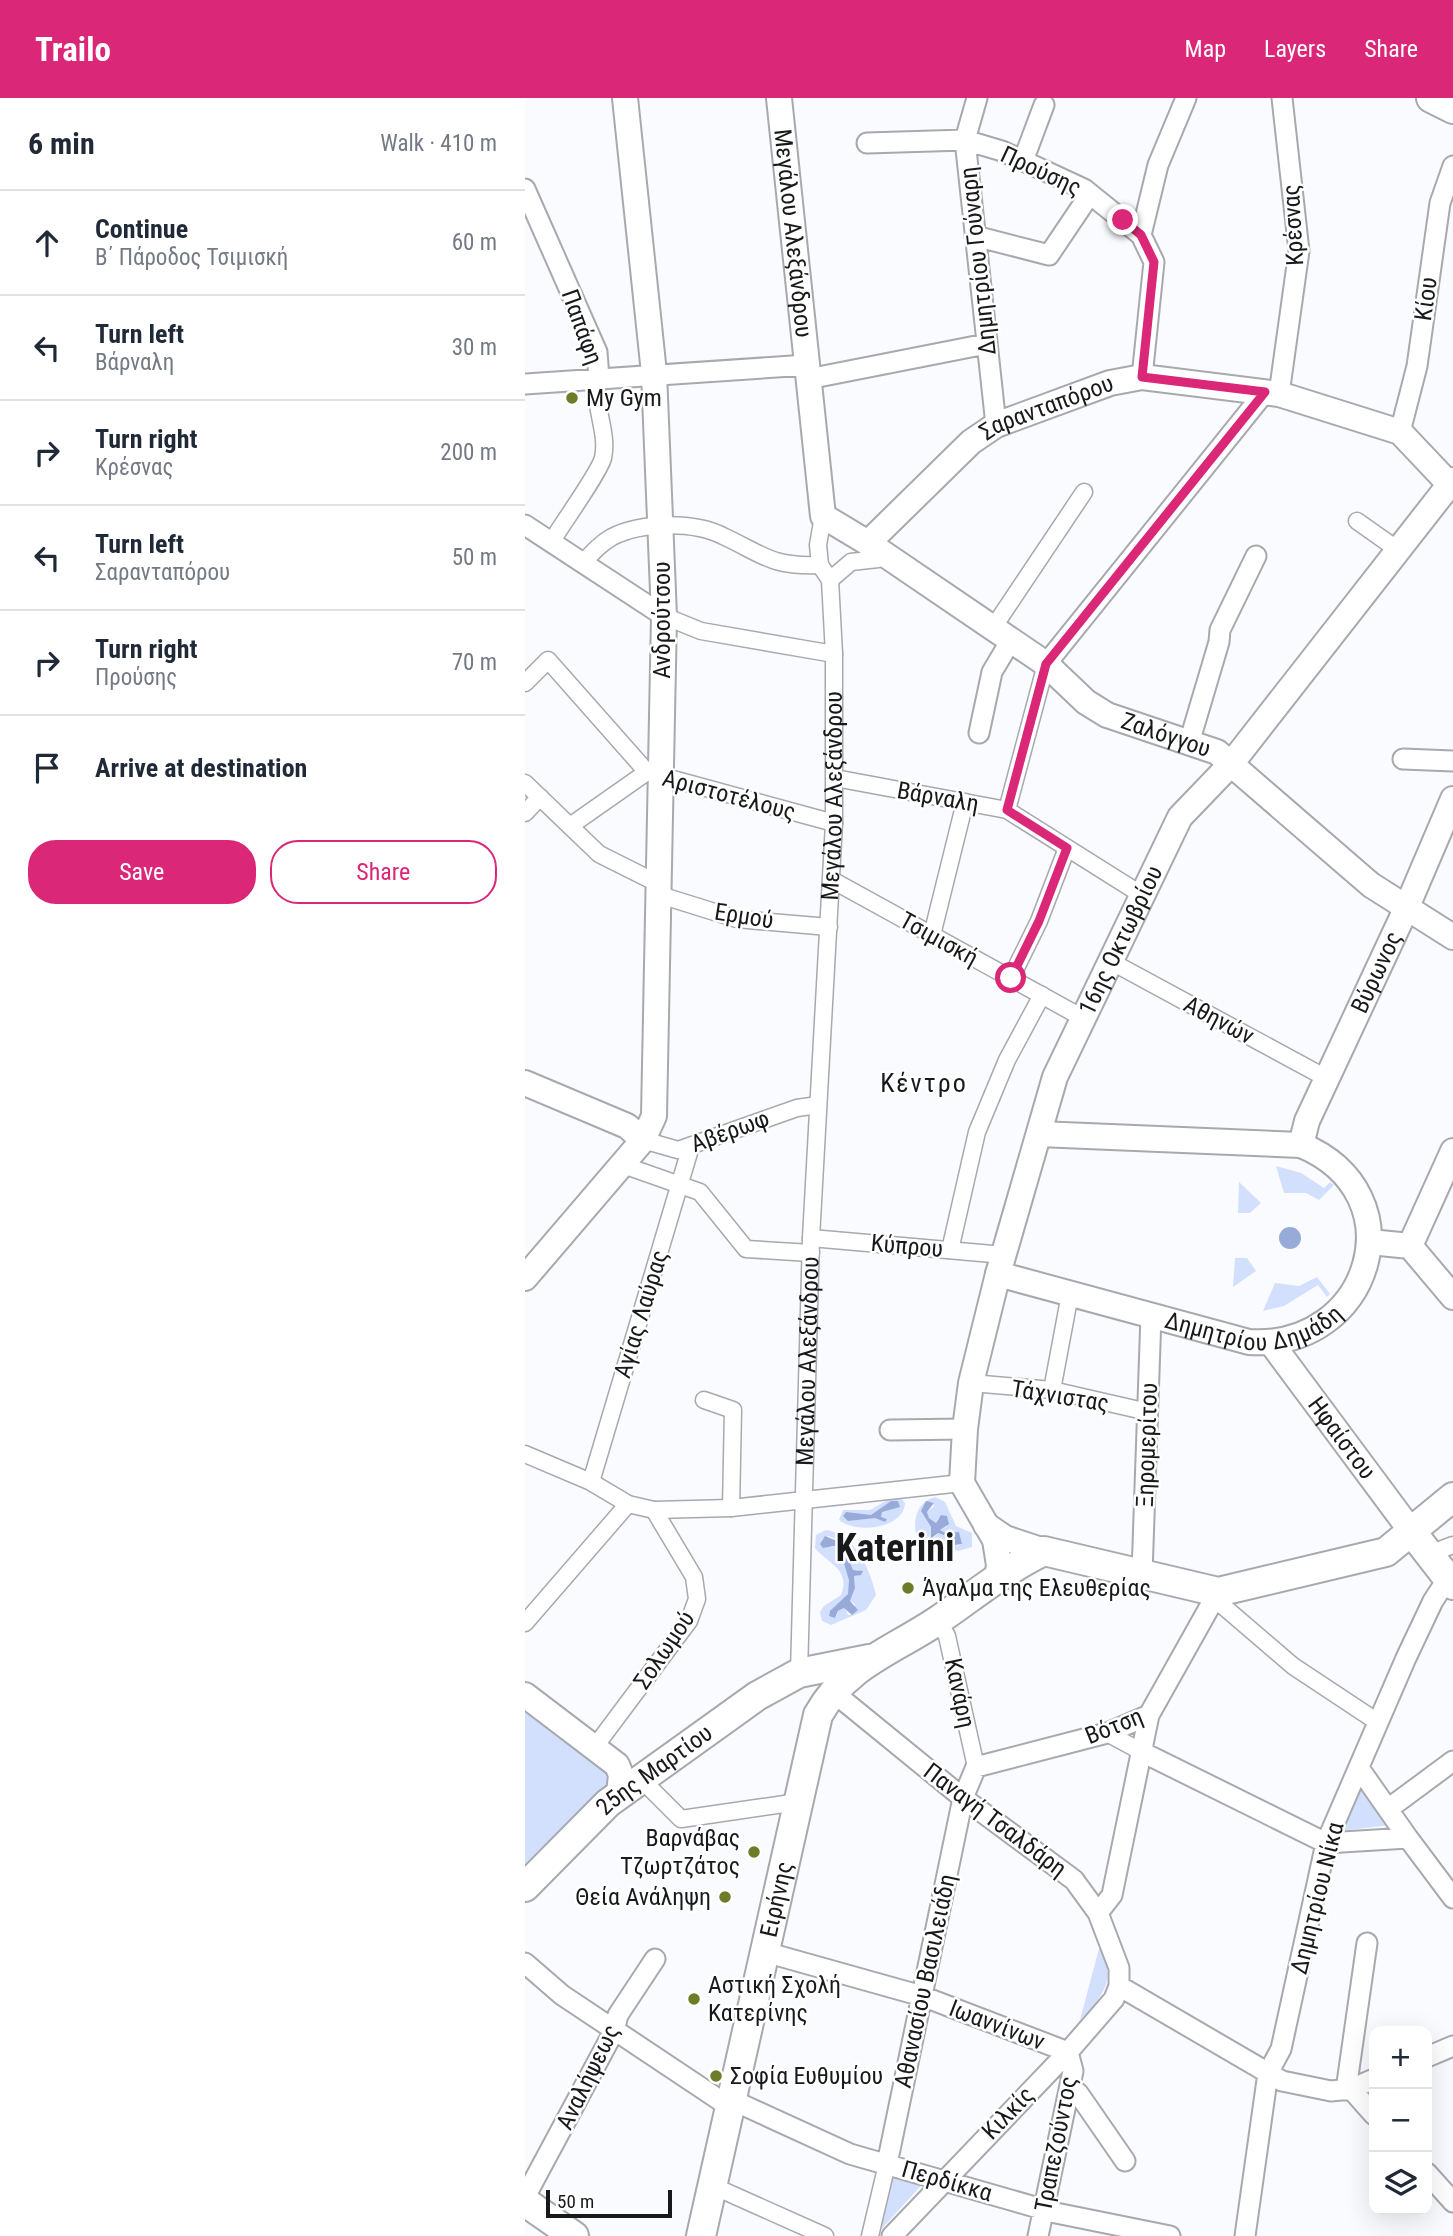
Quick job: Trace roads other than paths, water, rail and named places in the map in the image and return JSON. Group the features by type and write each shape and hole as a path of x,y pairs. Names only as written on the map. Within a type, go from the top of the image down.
{"main road":[{"path":"1431,98 1453,108"},
{"path":"1386,1552 1453,1497"},
{"path":"1411,1531 1445,1566"},
{"path":"799,1673 815,1698 825,1703 869,1659 938,1621 996,1578 1044,1551 1142,1574 1217,1596 1386,1552 1416,1555 1445,1566"},
{"name":"25ης Μαρτίου","path":"525,1887 629,1786 757,1696 799,1673 869,1659"},
{"name":"Ειρήνης","path":"701,2236 798,1802 825,1703"},
{"path":"525,2200 574,2236"}],"street":[{"name":"Ανδρούτσου","path":"525,1278 643,1140 654,1116 661,890 654,775 664,616 654,373 625,98"},
{"name":"Μεγάλου Αλεξάνδρου","path":"779,98 823,516 818,545 820,565"},
{"name":"Δημητρίου Γούναρη","path":"977,98 965,141 996,425"},
{"path":"1141,235 1158,165 1187,98"},
{"name":"Κρέσνας","path":"1272,393 1299,251 1282,98"},
{"path":"1023,161 1044,105"},
{"name":"Προύσης","path":"867,143 965,141 1002,151 1090,194 1141,235 1154,262 1142,377"},
{"name":"Κίου","path":"1400,432 1417,366 1440,203 1453,166"},
{"name":"Παπάφη","path":"525,189 597,352 599,378 596,389 604,429 603,459 552,541"},
{"path":"975,236 1049,255 1090,194"},
{"path":"525,384 654,373 808,372 986,344"},
{"name":"Σαρανταπόρου","path":"875,547 971,442 996,425 1110,383 1142,377 1272,393 1400,432 1452,485"},
{"path":"1007,810 1046,664 1272,393"},
{"name":"16ης Οκτωβρίου","path":"962,1483 971,1383 1001,1265 1055,1077 1180,817 1231,764 1452,485"},
{"path":"979,733 1002,634 1084,492"},
{"name":"Ζαλόγγου","path":"823,516 875,547 1046,664 1086,702 1107,715 1217,752 1371,886 1453,937"},
{"path":"1357,521 1398,550"},
{"path":"525,526 664,616 701,631 834,654"},
{"path":"584,562 599,545 615,536 637,529 661,527 699,527 769,560 820,565 830,580 851,562 878,559 875,547"},
{"path":"1189,743 1219,642 1220,630 1256,556"},
{"name":"Μεγάλου Αλεξάνδρου","path":"799,1673 811,1245 834,823 834,654 830,580"},
{"name":"Αριστοτέλους","path":"525,684 548,660 654,775 834,823"},
{"path":"1403,759 1453,761"},
{"path":"571,826 654,775"},
{"name":"Βάρναλη","path":"835,778 1007,810 1142,895"},
{"name":"Ερμού","path":"525,783 599,854 661,890 737,919 829,927"},
{"path":"525,813 540,797"},
{"name":"Βύρωνος","path":"1301,1145 1307,1121 1406,909 1453,799"},
{"path":"932,935 965,802"},
{"path":"1011,978 1039,921 1067,848"},
{"name":"Τσιμισκή","path":"832,880 1083,1018"},
{"name":"Αθηνών","path":"1110,961 1328,1079"},
{"path":"950,1250 977,1132 1007,1060 1042,995"},
{"path":"525,1083 627,1126 643,1140"},
{"name":"Αβέρωφ","path":"643,1140 678,1150 797,1108 818,1105"},
{"name":"Δημητρίου Δημάδη","path":"1001,1265 1070,1294 1249,1342 1272,1344 1312,1331 1346,1304 1364,1269 1370,1242 1363,1204 1347,1176 1324,1154 1301,1145 1039,1134"},
{"name":"Αγίας Λαύρας","path":"591,1482 691,1146"},
{"path":"1411,1246 1453,1151"},
{"name":"Κύπρου","path":"623,1165 700,1192 746,1249 811,1245 950,1250 1001,1265"},
{"path":"1370,1242 1411,1246 1451,1291"},
{"path":"1052,1390 1070,1294"},
{"name":"Ξηρομερίτου","path":"1142,1574 1151,1315"},
{"name":"Ηφαίστου","path":"1272,1344 1411,1531"},
{"name":"Τάχνιστας","path":"971,1383 1052,1390 1148,1412"},
{"path":"704,1400 733,1410 731,1508"},
{"path":"890,1430 965,1429"},
{"path":"525,1454 591,1482 628,1504 653,1510 731,1508 802,1498 962,1483 995,1540 998,1553 996,1578"},
{"path":"525,1623 628,1504"},
{"name":"Σολωμού","path":"594,1748 689,1621 697,1599 694,1577 653,1510"},
{"path":"986,1525 1005,1538 1044,1551"},
{"name":"Δημητρίου Νίκα","path":"1245,2236 1268,2073 1281,2049 1327,1843 1433,1601 1445,1566"},
{"path":"1217,1596 1293,1666 1379,1723"},
{"name":"Βότση","path":"976,1767 1107,1733 1149,1715 1217,1596"},
{"name":"Κανάρη","path":"938,1621 947,1636 976,1767"},
{"path":"525,1695 617,1765 629,1786 681,1819 798,1802"},
{"name":"Παναγή Τσαλδάρη","path":"825,1703 963,1798 1073,1880 1098,1913 1119,1968 1119,1986"},
{"path":"1098,1913 1112,1895 1149,1715"},
{"path":"1107,1733 1327,1843 1408,1838"},
{"path":"1388,1809 1453,1761"},
{"path":"963,1798 976,1767"},
{"path":"1359,1768 1453,1898"},
{"name":"Αθανασίου Βασιλειάδη","path":"887,2164 963,1798"},
{"path":"1349,2090 1367,1942"},
{"name":"Ιωαννίνων","path":"765,1952 922,1996 1068,2052"},
{"name":"Αναλήψεως","path":"525,2200 614,2031 618,2015 655,1959"},
{"name":"Περδίκκα","path":"525,1963 562,1995 614,2031 731,2104 850,2154 944,2179 1043,2210 1170,2236"},
{"path":"1119,1986 1268,2073 1298,2086 1349,2090 1369,2082"},
{"name":"Κιλκίς","path":"892,2236 1068,2052 1114,1999 1119,1986"},
{"path":"1432,2055 1453,2046"},
{"name":"Τραπεζούντος","path":"1038,2236 1070,2091 1073,2071 1068,2052"},
{"path":"1349,2090 1369,2110"},
{"path":"1070,2091 1078,2093 1125,2161"},
{"path":"870,2236 887,2164"},
{"path":"1432,2179 1453,2202"},
{"path":"713,2186 825,2236"}],"place":[{"name":"My Gym","path":"572,398"},
{"name":"Άγαλμα της Ελευθερίας","path":"908,1588"},
{"name":"Βαρνάβας Τζωρτζάτος","path":"754,1852"},
{"name":"Θεία Ανάληψη","path":"725,1897"},
{"name":"Αστική Σχολή Κατερίνης","path":"694,1999"},
{"name":"Σοφία Ευθυμίου","path":"716,2076"}],"district":[{"name":"Κέντρο","path":"924,1083"},
{"name":"Katerini","path":"895,1548"}]}
